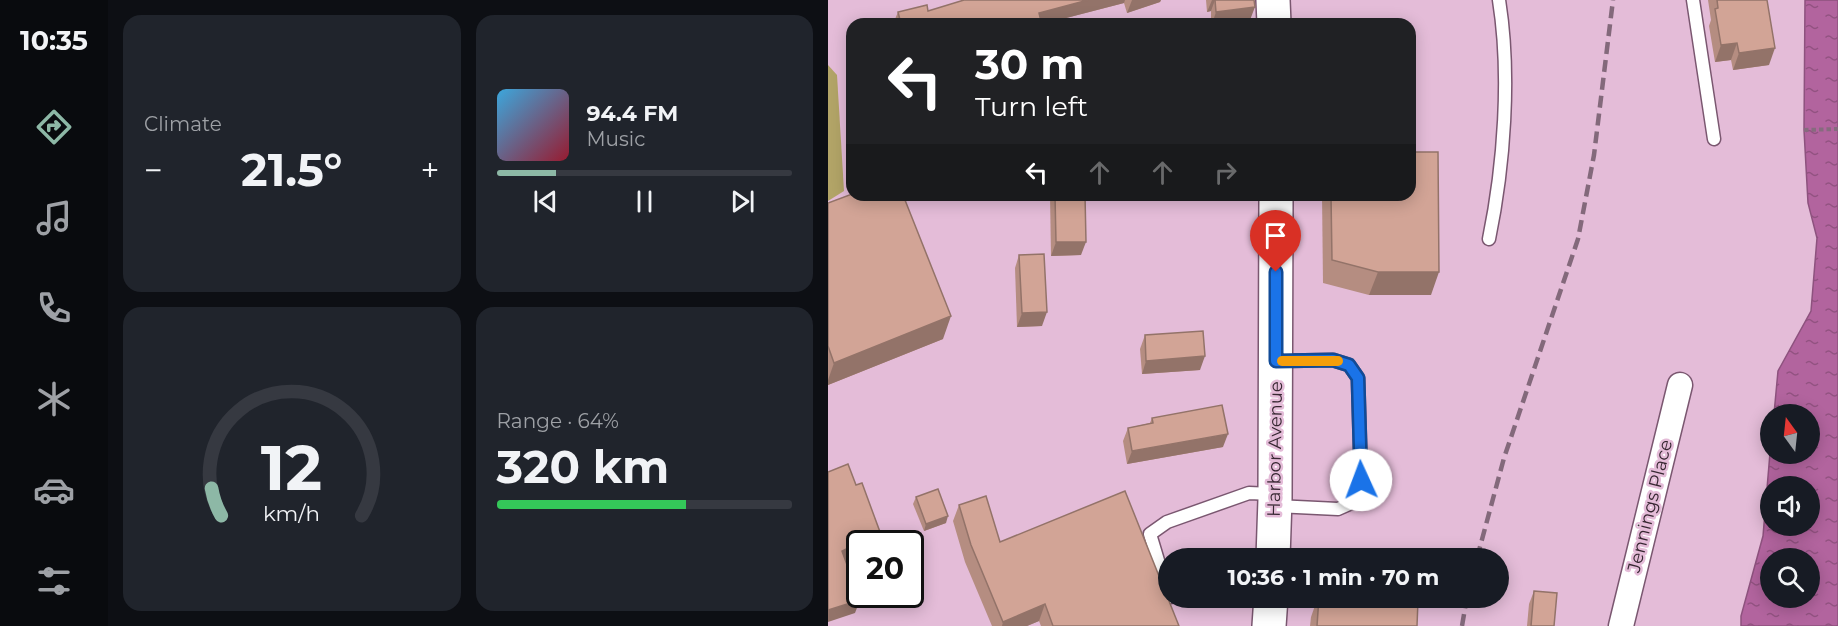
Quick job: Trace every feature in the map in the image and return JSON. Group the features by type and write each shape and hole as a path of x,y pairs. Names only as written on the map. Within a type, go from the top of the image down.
{"main road":[{"path":"1274,0 1274,18"},
{"name":"Harbor Avenue","path":"1273,548 1276,201"},
{"path":"1269,626 1270,608"}],"street":[{"name":"Jennings Place","path":"1621,626 1680,385"}],"lane":[{"path":"1489,239 1499,189 1506,41 1499,0"},
{"path":"1693,0 1714,139"},
{"path":"1158,561 1150,534 1167,522 1249,493 1275,500 1338,508 1356,501 1361,480 1358,378 1349,365 1333,360 1276,361"}],"path":[{"path":"1804,130 1838,129"}],"shaded area":[{"path":"828,65 837,75 844,191 828,201"}],"water":[{"path":"1805,0 1838,0 1838,626 1741,626 1741,616 1763,536 1820,536 1820,476 1768,476 1769,464 1820,464 1820,404 1775,404 1778,371 1811,311 1817,238 1808,203 1804,130"}],"building":[{"path":"964,0 1088,0 1039,13 1040,18 900,18 898,12 927,5 928,11"},
{"path":"1215,0 1254,0 1255,7 1216,12"},
{"path":"1717,0 1767,0 1775,48 1739,53 1737,43 1721,45 1715,9 1718,8"},
{"path":"1416,152 1438,152 1439,272 1378,272 1332,260 1331,201 1416,201"},
{"path":"846,196 846,201 905,201 951,316 834,363 828,346 828,203"},
{"path":"1055,201 1085,201 1086,242 1056,242"},
{"path":"1044,254 1047,312 1022,313 1019,255"},
{"path":"1203,331 1205,356 1146,361 1145,335"},
{"path":"1222,405 1228,434 1132,451 1128,428 1153,423 1152,418"},
{"path":"848,464 856,485 862,483 879,530 846,530 846,549 842,551 846,562 846,604 828,610 828,472"},
{"path":"938,489 948,516 926,524 916,497"},
{"path":"1125,491 1158,574 1158,608 1172,608 1179,626 1053,626 1045,604 1003,622 971,545 959,505 986,496 1000,542"},
{"path":"1534,591 1557,593 1554,626 1531,626"},
{"path":"1318,608 1418,608 1417,626 1317,626"}],"railway":[{"path":"1480,548 1504,458 1578,239 1594,155 1613,0"},
{"path":"1462,626 1465,608"}],"slow traffic":[{"path":"1282,361 1338,361"}],"route":[{"path":"1276,272 1276,361 1333,360 1349,365 1358,378 1361,480"}]}
